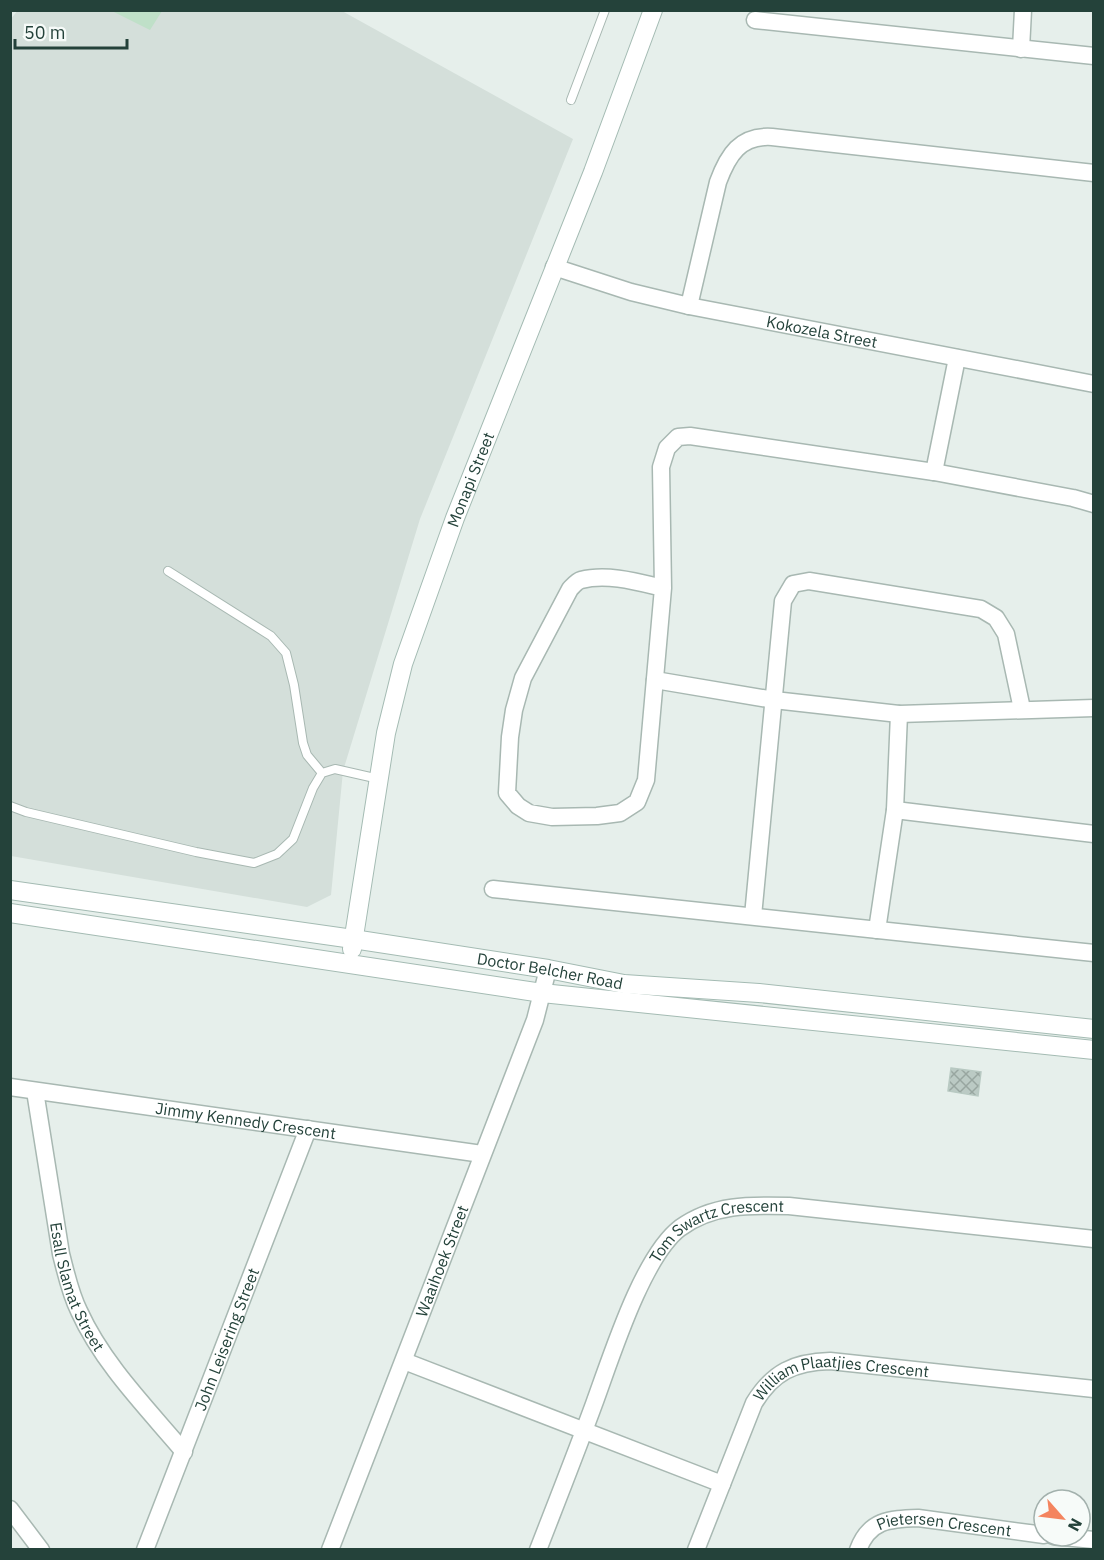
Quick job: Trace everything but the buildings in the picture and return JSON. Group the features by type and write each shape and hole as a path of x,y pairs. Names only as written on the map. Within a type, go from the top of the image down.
{"main road":[{"name":"Monapi Street","path":"350,966 386,733 403,664 455,518 593,172 653,10"},
{"name":"Doctor Belcher Road","path":"10,890 353,939 548,969 624,984 759,993 1094,1029"},
{"name":"Doctor Belcher Road","path":"10,913 350,966 542,993 1094,1050"}],"street":[{"path":"1021,49 1023,10"},
{"path":"755,20 1094,56"},
{"path":"689,306 718,182 725,164 738,147 750,138 772,137 1094,173"},
{"name":"Kokozela Street","path":"554,267 631,292 689,306 1094,384"},
{"path":"934,472 957,358"},
{"path":"663,588 628,580 599,578 579,580 570,589 523,678 514,710 507,793 518,806 529,813 552,817 597,816 620,813 638,802 646,780 663,588 661,467 667,448 678,437 690,436 934,472 1094,504"},
{"path":"753,916 783,601 793,584 809,581 981,609 996,618 1006,634 1022,709"},
{"path":"655,680 774,700 899,714 1094,708"},
{"path":"877,930 895,810 899,714"},
{"path":"895,810 1094,834"},
{"path":"493,889 1094,953"},
{"name":"Waaihoek Street","path":"330,1550 535,1020 548,969"},
{"name":"Jimmy Kennedy Crescent","path":"10,1087 482,1154"},
{"name":"Esall Slamat Street","path":"35,1091 61,1254 79,1311 100,1349 184,1452"},
{"name":"John Leisering Street","path":"145,1550 308,1129"},
{"name":"Tom Swartz Crescent","path":"538,1550 627,1315 648,1269 669,1238 680,1228 705,1214 723,1208 745,1205 789,1206 1094,1239"},
{"path":"404,1360 722,1484"},
{"name":"William Plaatjies Crescent","path":"696,1550 754,1403 764,1387 776,1376 793,1366 831,1361 1094,1389"},
{"path":"10,1509 41,1550"},
{"name":"Pietersen Crescent","path":"858,1550 871,1528 884,1522 900,1519 918,1518 1032,1536"}],"lane":[{"path":"571,100 605,10"},
{"path":"168,571 271,636 286,653 294,685 303,743 307,755 322,773"},
{"path":"10,806 26,812 196,852 254,863 277,854 293,839 313,789 322,773 335,769 379,779"}],"shaded area":[{"path":"18,10 342,11 573,139 420,519 343,771 331,895 307,907 11,856 10,20"}],"green space":[{"path":"112,11 162,11 150,30"}]}
